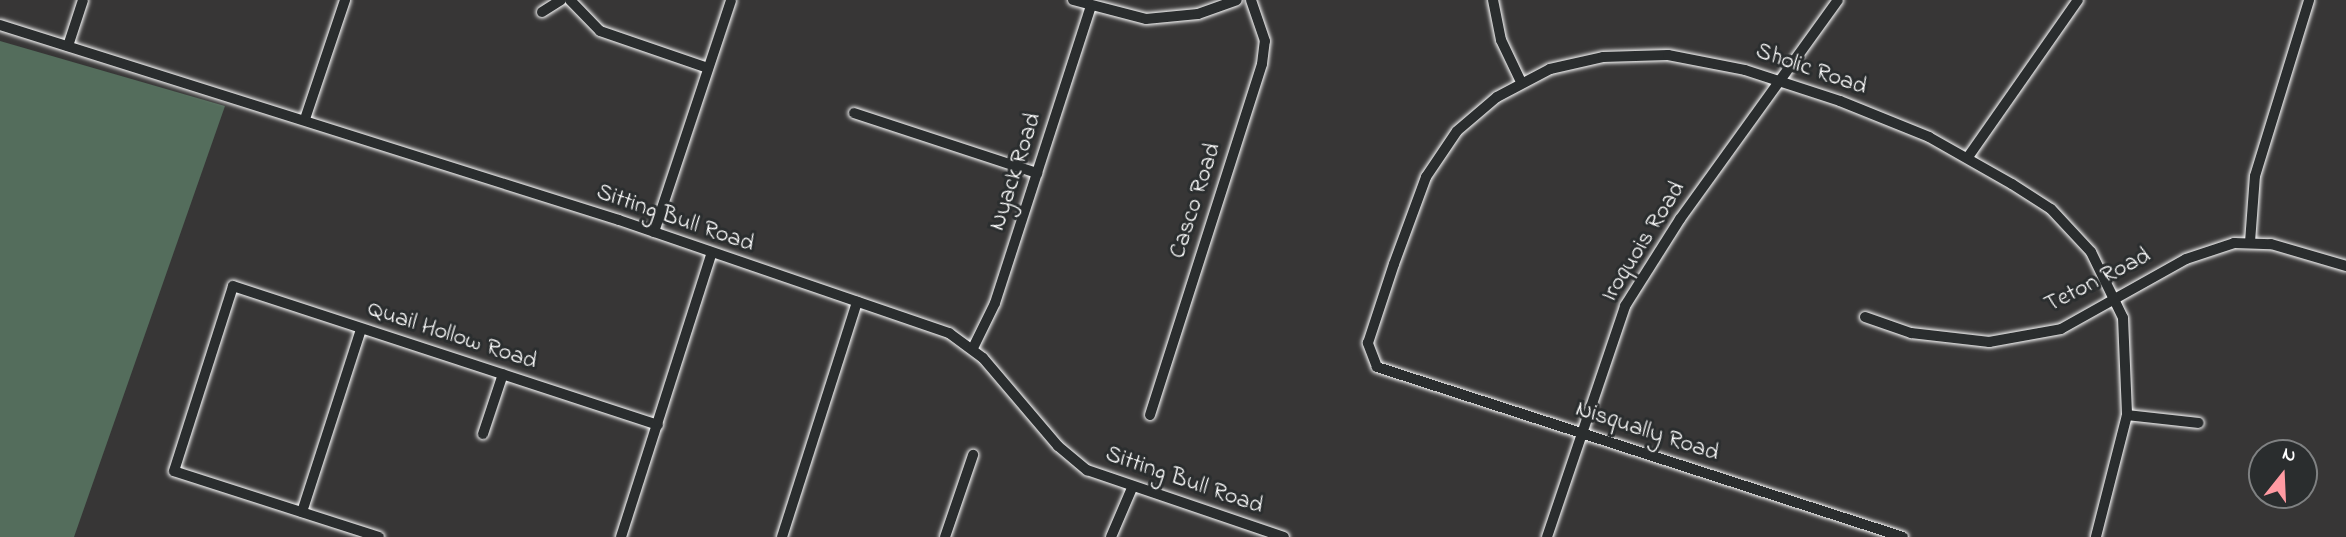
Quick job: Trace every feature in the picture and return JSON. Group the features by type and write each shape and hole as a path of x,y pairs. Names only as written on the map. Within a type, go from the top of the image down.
{"street":[{"path":"68,46 83,0"},
{"path":"305,119 345,0"},
{"path":"542,12 561,0"},
{"path":"570,0 600,31 708,68"},
{"path":"654,232 731,0"},
{"path":"1073,0 1146,19 1174,19 1237,0"},
{"name":"Casco Road","path":"1150,415 1262,64 1265,41 1251,0"},
{"path":"1493,0 1501,40 1521,82"},
{"name":"Iroquois Road","path":"1548,537 1610,343 1640,278 1838,0"},
{"path":"1968,157 2078,0"},
{"path":"2250,242 2255,176 2309,0"},
{"name":"Nyack Road","path":"973,348 995,303 1091,6"},
{"name":"Sitting Bull Road","path":"0,25 305,119 654,232 711,255 938,329 973,348 1068,457 1132,488 1284,537"},
{"name":"Sholic Road","path":"1377,366 1368,343 1426,177 1457,131 1521,82 1579,60 1636,54 1708,60 1780,81 1891,121 1968,157 2072,229 2117,299 2128,345 2127,415 2096,537"},
{"path":"854,113 1037,173"},
{"name":"Teton Road","path":"1865,317 1911,333 1989,342 2061,329 2186,259 2250,242 2296,249 2346,266"},
{"path":"621,537 711,255"},
{"name":"Quail Hollow Road","path":"302,512 174,471 233,286 658,425"},
{"path":"782,537 857,302"},
{"path":"361,329 302,512 379,537"},
{"name":"Nisqually Road","path":"1377,366 1903,537"},
{"path":"483,434 503,374"},
{"path":"2127,415 2199,423"},
{"path":"944,537 973,455"},
{"path":"1111,537 1132,488"}],"green space":[{"path":"0,41 225,106 74,537 0,537"}]}
